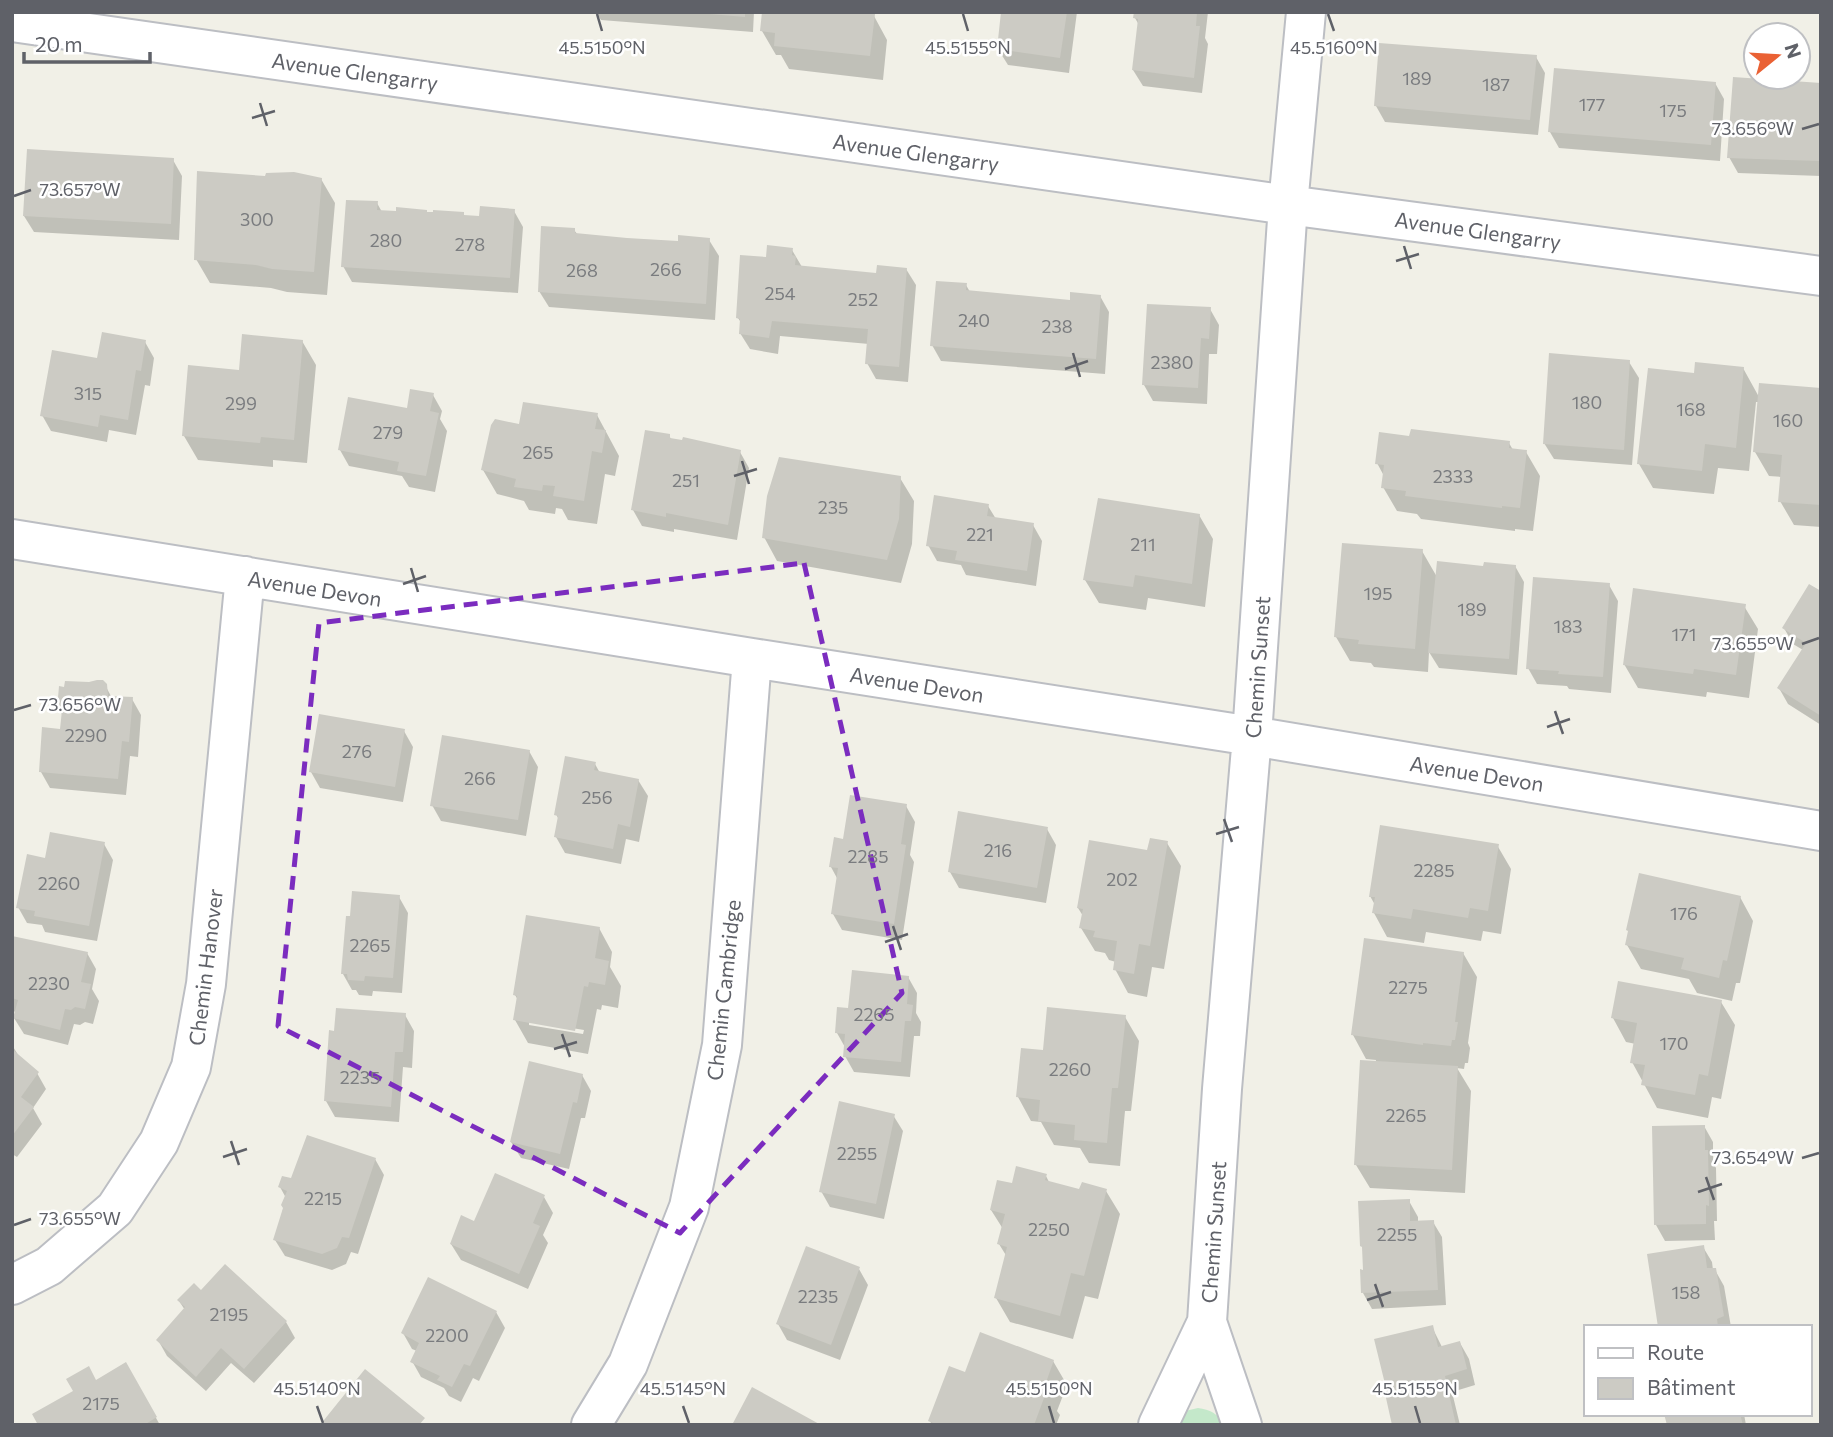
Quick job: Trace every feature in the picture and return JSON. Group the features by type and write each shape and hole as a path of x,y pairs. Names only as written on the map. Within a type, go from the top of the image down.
{"street":[{"name":"Chemin Sunset","path":"1158,1425 1207,1322 1252,736 1288,205 1306,12"},
{"name":"Avenue Glengarry","path":"12,22 1288,205 1821,276"},
{"name":"Avenue Devon","path":"12,539 1252,736 1821,831"},
{"name":"Chemin Hanover","path":"12,1286 49,1266 115,1209 159,1142 191,1068 206,984 245,576"},
{"name":"Chemin Cambridge","path":"591,1425 628,1364 689,1207 722,1045 752,658"},
{"name":"Chemin Sunset","path":"1207,1322 1242,1425"}],"highlighted area":[{"path":"804,563 902,993 680,1233 278,1026 319,623"}],"green space":[{"path":"1198,1408 1213,1413 1224,1425 1172,1425 1185,1411"}],"building":[{"path":"745,12 745,17 710,14"},
{"path":"762,12 875,14 870,56 774,46 775,33 760,31"},
{"path":"1001,12 1067,12 1060,58 997,49"},
{"path":"1134,12 1197,12 1196,26 1200,26 1194,78 1132,70 1138,19 1133,18"},
{"path":"1379,43 1537,55 1530,120 1374,106"},
{"path":"1554,68 1716,82 1711,145 1548,132"},
{"path":"1733,77 1742,78 1742,91 1812,91 1812,82 1821,83 1821,161 1727,158"},
{"path":"27,149 174,158 171,224 23,216"},
{"path":"197,171 265,176 266,173 294,172 322,178 314,272 194,260"},
{"path":"346,200 378,201 377,210 396,211 396,207 427,212 464,212 464,215 479,216 480,206 515,209 510,278 341,267"},
{"path":"541,226 575,228 575,233 627,238 678,241 678,235 710,238 706,304 538,292"},
{"path":"767,245 793,248 795,265 876,273 877,265 907,268 899,367 865,364 868,329 772,321 769,338 739,334 740,319 736,318 740,255 766,257"},
{"path":"936,281 967,283 966,290 1070,300 1070,292 1101,295 1096,359 930,346"},
{"path":"1147,304 1211,307 1209,339 1201,338 1198,388 1142,385"},
{"path":"102,332 146,340 141,371 136,370 128,420 100,415 98,427 40,416 52,350 97,358"},
{"path":"242,334 303,340 294,440 261,437 260,443 182,436 188,365 239,370"},
{"path":"1549,353 1630,360 1624,450 1543,444"},
{"path":"1695,362 1744,367 1736,448 1705,444 1702,471 1637,464 1648,368 1694,373"},
{"path":"1759,383 1821,388 1821,505 1778,502 1782,455 1753,452"},
{"path":"410,389 434,393 430,411 439,413 426,476 397,471 399,462 338,450 348,397 407,408"},
{"path":"523,402 598,413 595,429 606,430 602,453 592,451 584,501 553,496 555,486 543,485 542,491 514,487 516,479 481,470 491,425 495,419 519,424"},
{"path":"1411,429 1510,441 1509,448 1527,450 1520,508 1405,496 1406,491 1381,488 1384,465 1375,464 1379,432 1409,436"},
{"path":"645,430 670,434 670,438 682,440 683,437 741,450 728,525 666,513 666,517 631,510"},
{"path":"779,457 901,476 899,519 887,560 762,538 767,496"},
{"path":"934,495 989,504 987,516 1034,523 1027,571 955,560 957,551 926,546"},
{"path":"1098,498 1200,514 1192,584 1135,575 1133,587 1083,580"},
{"path":"1342,543 1423,549 1415,649 1358,644 1359,640 1334,637"},
{"path":"1437,561 1483,566 1484,562 1516,565 1509,659 1428,653"},
{"path":"1533,577 1610,583 1603,677 1526,669"},
{"path":"1809,584 1821,591 1821,716 1777,688 1806,643 1782,628"},
{"path":"1633,588 1746,604 1736,675 1694,669 1693,674 1623,665"},
{"path":"103,680 107,684 108,696 133,697 129,742 122,741 118,779 39,772 42,727 60,729 62,710 57,710 59,686 64,687 65,681"},
{"path":"319,714 405,729 395,787 309,772"},
{"path":"442,735 530,750 518,820 430,806"},
{"path":"565,756 596,762 594,770 639,779 630,827 618,824 613,849 554,837 558,816 554,815"},
{"path":"850,795 907,804 901,844 906,845 894,924 831,914 838,868 829,867 834,837 843,839"},
{"path":"958,811 1048,827 1037,888 948,872"},
{"path":"1380,825 1499,844 1488,911 1470,908 1468,918 1413,909 1411,919 1372,913 1375,897 1369,897"},
{"path":"50,832 105,842 89,926 34,916 35,911 16,908 27,854 45,858"},
{"path":"1150,838 1168,841 1150,946 1139,944 1134,974 1113,970 1117,941 1093,937 1095,931 1079,928 1083,909 1077,908 1089,840 1147,850"},
{"path":"1639,873 1741,896 1727,961 1723,960 1719,978 1681,969 1684,958 1625,945"},
{"path":"352,891 400,895 393,978 365,976 364,981 348,980 347,974 341,974 346,916 350,916"},
{"path":"526,915 600,927 595,958 609,961 605,985 589,982 588,987 584,986 575,1031 513,1020 517,996 513,995"},
{"path":"12,936 88,952 81,982 91,984 85,1009 65,1009 60,1030 13,1018 18,1000 12,998"},
{"path":"1364,938 1464,952 1455,1022 1458,1022 1455,1040 1452,1040 1451,1046 1351,1035"},
{"path":"852,970 909,976 907,1004 913,1005 911,1021 905,1021 901,1062 843,1057 845,1034 835,1033 837,1007 848,1008"},
{"path":"1618,981 1722,1000 1708,1076 1699,1074 1695,1095 1641,1085 1645,1065 1630,1063 1637,1023 1611,1018"},
{"path":"1047,1007 1126,1015 1118,1088 1112,1088 1107,1143 1074,1140 1075,1125 1038,1121 1040,1100 1016,1097 1021,1048 1043,1050"},
{"path":"336,1008 406,1013 403,1052 395,1052 391,1107 324,1101 329,1030 334,1031"},
{"path":"12,1049 39,1072 21,1097 34,1107 12,1136"},
{"path":"1360,1060 1458,1066 1452,1170 1354,1165"},
{"path":"529,1061 583,1074 577,1103 573,1102 560,1154 510,1142"},
{"path":"839,1101 895,1114 876,1204 819,1192"},
{"path":"1705,1125 1709,1206 1706,1205 1706,1224 1654,1225 1652,1126"},
{"path":"307,1135 376,1158 349,1238 342,1237 337,1248 322,1254 273,1240 287,1191 278,1187 282,1176 291,1178"},
{"path":"1016,1166 1047,1174 1045,1180 1079,1189 1082,1182 1107,1189 1084,1276 1071,1273 1060,1316 994,1298 1007,1247 997,1244 1005,1214 990,1210 997,1180 1012,1183"},
{"path":"495,1173 545,1195 533,1223 540,1226 519,1274 450,1244 461,1215 474,1221"},
{"path":"1410,1199 1410,1221 1434,1220 1438,1290 1361,1293 1360,1269 1363,1270 1358,1201"},
{"path":"1704,1245 1707,1268 1716,1268 1724,1316 1717,1319 1718,1325 1658,1325 1647,1254"},
{"path":"806,1246 860,1267 831,1345 776,1324"},
{"path":"225,1264 287,1321 244,1369 221,1348 196,1377 156,1340 185,1307 177,1300 194,1283 201,1290"},
{"path":"428,1277 497,1311 470,1366 464,1364 452,1387 437,1380 440,1376 410,1362 419,1343 401,1333"},
{"path":"1433,1325 1438,1347 1460,1341 1467,1369 1445,1376 1456,1425 1392,1425 1374,1339"},
{"path":"980,1332 1054,1360 1044,1388 1047,1390 1034,1425 938,1425 928,1421 949,1366 965,1372"},
{"path":"126,1362 157,1417 144,1425 38,1425 32,1414 73,1391 66,1379 89,1366 96,1380"},
{"path":"365,1369 425,1418 419,1425 320,1425"},
{"path":"752,1387 821,1425 732,1425"},
{"path":"1665,1416 1741,1416 1743,1425 1667,1425"}]}
